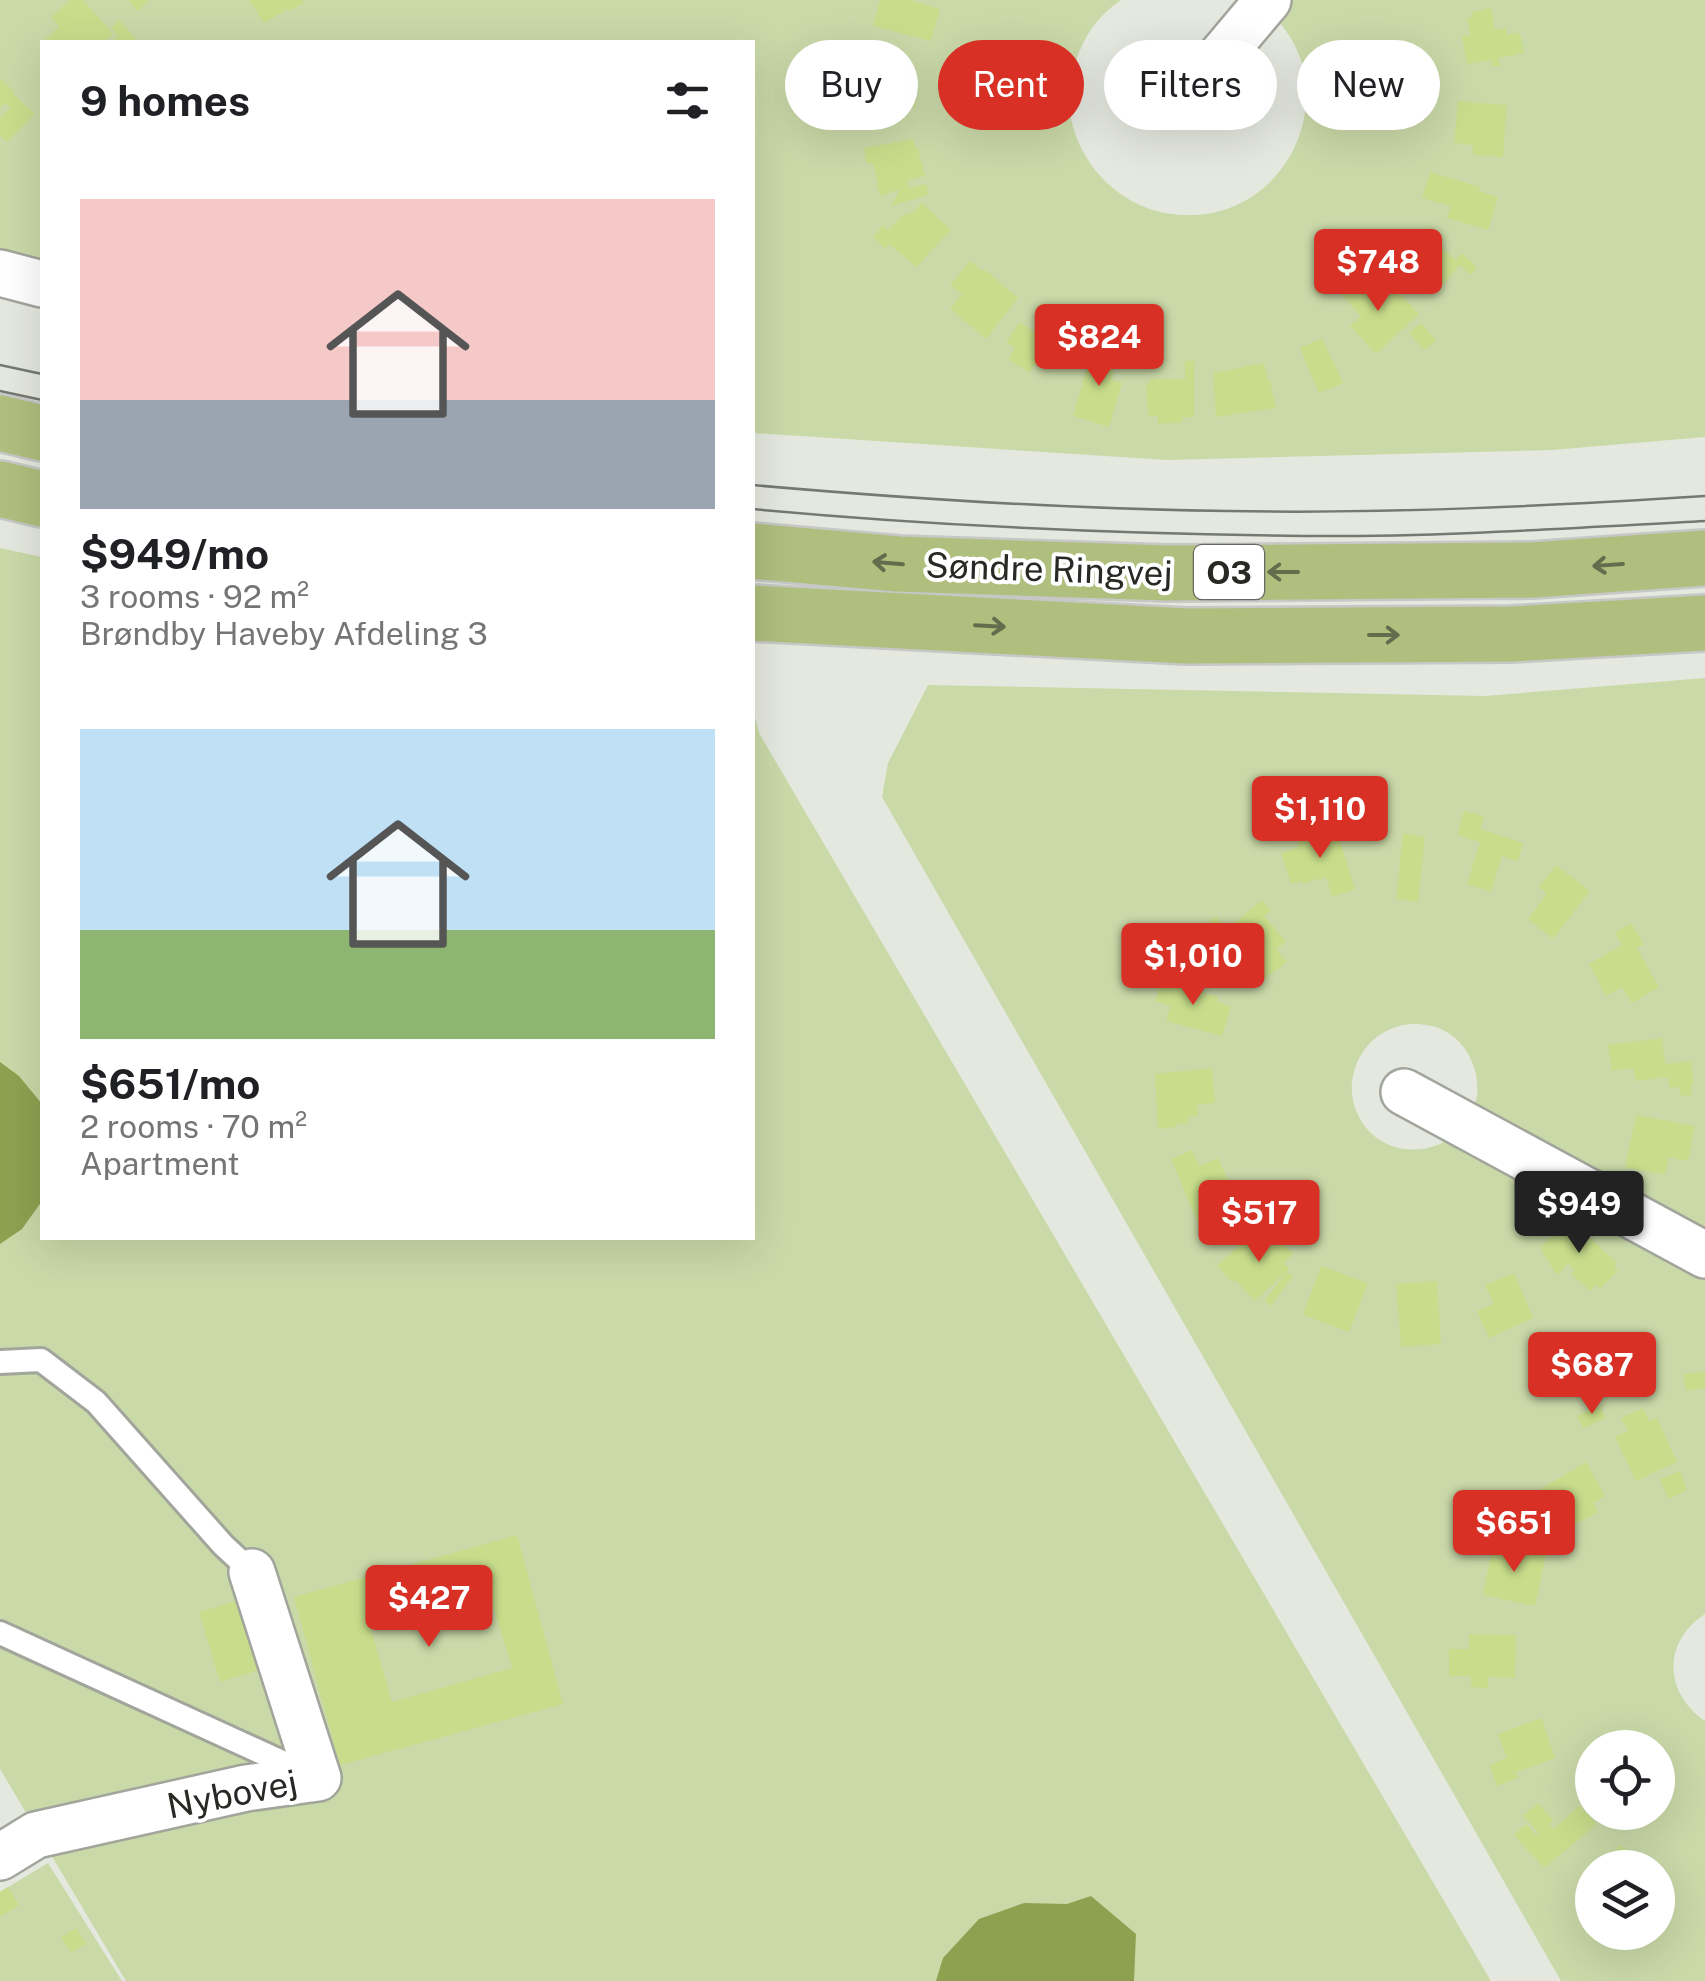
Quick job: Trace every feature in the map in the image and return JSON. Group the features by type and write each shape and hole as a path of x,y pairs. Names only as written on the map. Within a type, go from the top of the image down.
{"main road":[{"path":"0,423 40,433"},
{"path":"0,488 40,498"},
{"name":"Søndre Ringvej","path":"755,551 898,564 1167,573 1532,570 1705,558"},
{"name":"Søndre Ringvej","path":"755,613 1186,636 1512,634 1705,623"}],"street":[{"path":"1234,40 1268,0"},
{"path":"0,272 40,283"},
{"path":"1404,1092 1705,1256"},
{"name":"Nybovej","path":"0,1857 36,1836 246,1788 318,1778 252,1572"}],"lane":[{"path":"0,1362 41,1360 96,1402 222,1546 252,1572"},
{"path":"0,1633 318,1778"}],"shaded area":[{"path":"0,0 1121,0 1098,21 1084,42 938,40 938,130 1075,130 1090,163 1112,187 1150,209 1184,215 1213,213 1261,190 1280,171 1300,130 1440,130 1440,40 1297,40 1297,50 1272,14 1256,0 1705,0 1705,437 1552,450 1167,460 755,433 755,40 40,40 40,295 0,285"},
{"path":"0,548 40,557 40,1240 755,1240 755,717 759,733 1491,1981 126,1981 0,1769"},
{"path":"1705,678 1705,1614 1681,1639 1674,1668 1682,1696 1705,1721 1705,1981 1561,1981 882,797 888,763 928,685 1485,696","holes":["1407,1024 1433,1026 1464,1047 1476,1074 1476,1102 1471,1116 1450,1138 1422,1149 1392,1146 1367,1129 1358,1115 1352,1089 1357,1063 1372,1041 1383,1033"]},
{"path":"0,1062 19,1076 40,1102 40,1204 22,1229 0,1244"},
{"path":"48,1863 122,1981 0,1981 0,1892"},
{"path":"1091,1896 1136,1934 1134,1981 936,1981 943,1958 979,1919 1024,1903 1067,1904"}],"building":[{"path":"70,0 83,0 113,34 106,40 44,40 59,27 51,17"},
{"path":"128,0 149,0 138,11"},
{"path":"249,0 302,0 304,3 264,23"},
{"path":"880,0 910,0 940,9 931,41 873,26"},
{"path":"1491,8 1495,30 1506,28 1507,35 1520,33 1524,53 1498,58 1500,66 1493,67 1491,60 1467,64 1462,36 1470,35 1467,18 1473,17 1472,12"},
{"path":"119,20 136,39 113,40 118,36 111,28"},
{"path":"0,78 35,114 7,142 0,135 0,118 11,108 5,103 0,108"},
{"path":"1458,101 1507,105 1503,157 1473,155 1473,145 1454,143"},
{"path":"913,139 925,176 907,180 908,188 926,184 928,195 891,206 899,192 880,196 873,163 867,164 864,148"},
{"path":"1430,172 1480,187 1479,191 1498,197 1488,230 1447,218 1451,206 1422,198"},
{"path":"922,203 951,230 916,267 889,244 885,249 873,237 883,225 888,230"},
{"path":"1405,230 1431,252 1438,245 1456,260 1462,253 1477,267 1471,275 1460,265 1437,291 1389,248"},
{"path":"970,261 1018,298 986,339 950,309 962,294 950,285"},
{"path":"1361,275 1383,299 1395,288 1419,314 1376,354 1350,326 1361,316 1341,294"},
{"path":"1020,322 1050,342 1029,373 1008,359 1015,348 1006,342"},
{"path":"1421,323 1436,340 1424,350 1409,333"},
{"path":"1322,338 1343,383 1319,393 1300,348"},
{"path":"1093,347 1118,354 1111,380 1122,383 1109,427 1073,416"},
{"path":"1185,361 1194,361 1194,417 1158,424 1158,416 1148,416 1146,384 1149,379 1185,379"},
{"path":"1264,363 1276,408 1216,417 1213,373"},
{"path":"1464,811 1484,816 1480,829 1523,843 1518,861 1502,856 1491,892 1467,884 1480,842 1457,835"},
{"path":"1334,822 1355,889 1332,897 1326,877 1291,884 1281,853 1314,837 1312,829"},
{"path":"1403,833 1425,837 1418,902 1396,899"},
{"path":"1556,865 1590,891 1553,939 1528,919 1547,894 1539,887"},
{"path":"1262,900 1271,911 1264,916 1286,942 1276,949 1287,962 1264,979 1255,966 1247,972 1234,956 1240,952 1225,933 1210,945 1198,930 1216,916 1227,929"},
{"path":"1631,923 1644,944 1637,948 1659,987 1632,1003 1622,987 1606,996 1589,964 1622,945 1615,933"},
{"path":"1155,953 1188,963 1184,975 1150,966"},
{"path":"1162,980 1218,997 1217,1002 1231,1006 1222,1036 1166,1021 1170,1006 1155,1001"},
{"path":"1662,1038 1665,1064 1691,1061 1692,1095 1681,1096 1679,1087 1670,1088 1668,1077 1636,1081 1633,1068 1612,1071 1608,1045"},
{"path":"1212,1068 1215,1103 1197,1105 1198,1116 1188,1117 1189,1123 1158,1129 1155,1074"},
{"path":"1636,1115 1695,1126 1688,1161 1669,1157 1665,1175 1625,1167"},
{"path":"1192,1150 1199,1166 1218,1158 1235,1196 1216,1204 1222,1218 1200,1228 1171,1159"},
{"path":"1569,1218 1617,1263 1614,1267 1618,1271 1600,1289 1596,1285 1590,1291 1571,1274 1575,1270 1568,1263 1557,1275 1540,1248"},
{"path":"1263,1223 1293,1254 1284,1263 1289,1269 1255,1301 1217,1266"},
{"path":"1321,1266 1368,1283 1349,1332 1303,1315"},
{"path":"1286,1272 1293,1276 1271,1306 1265,1301"},
{"path":"1514,1273 1533,1318 1489,1338 1477,1311 1494,1304 1485,1285"},
{"path":"1437,1281 1441,1344 1401,1347 1396,1284"},
{"path":"1705,1372 1705,1388 1686,1391 1683,1374"},
{"path":"1600,1406 1606,1418 1583,1428 1577,1416"},
{"path":"1643,1408 1649,1421 1657,1418 1677,1462 1636,1481 1615,1437 1628,1431 1621,1418"},
{"path":"1586,1462 1605,1496 1593,1503 1598,1512 1574,1525 1563,1505 1547,1513 1536,1492"},
{"path":"1680,1471 1687,1490 1668,1499 1660,1479"},
{"path":"517,1535 563,1704 340,1765 294,1597","holes":["489,1592 512,1668 392,1702 370,1626"]},
{"path":"1493,1544 1546,1554 1535,1606 1483,1595"},
{"path":"245,1598 266,1668 220,1682 199,1612"},
{"path":"1469,1634 1516,1635 1515,1678 1488,1677 1488,1688 1471,1687 1471,1676 1449,1676 1449,1649 1469,1649"},
{"path":"1542,1718 1555,1758 1516,1772 1518,1778 1497,1786 1490,1765 1507,1758 1498,1734"},
{"path":"1538,1803 1553,1820 1549,1824 1554,1829 1575,1810 1575,1830 1590,1830 1544,1868 1514,1835 1526,1824 1536,1835 1538,1832 1523,1816"},
{"path":"8,1887 19,1905 0,1917 0,1892"},
{"path":"76,1928 86,1944 71,1953 61,1937"}],"tram line":[{"path":"0,365 40,374"},
{"path":"0,391 40,400"},
{"path":"755,485 990,502 1228,511 1467,508 1705,496"},
{"path":"755,509 1028,528 1304,536 1455,534 1705,521"}]}
